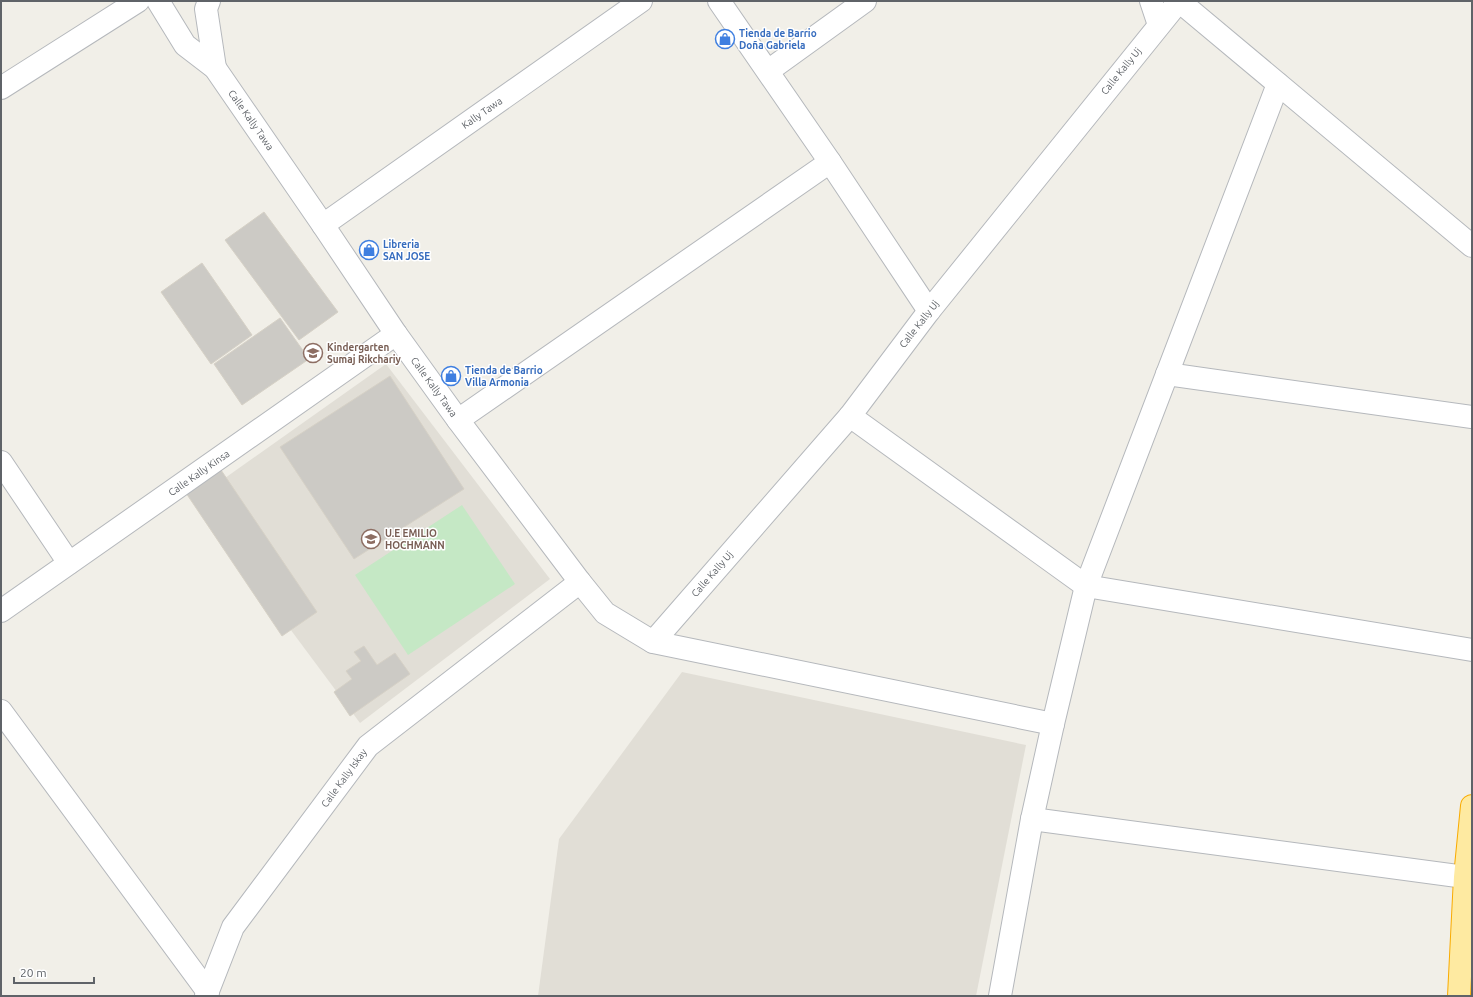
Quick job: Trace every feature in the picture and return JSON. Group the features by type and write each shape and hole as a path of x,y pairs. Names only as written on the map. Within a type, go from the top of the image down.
{"highway":[{"path":"1459,996 1465,878 1472,806"}],"street":[{"path":"1,88 138,1"},
{"path":"158,1 184,44 215,68"},
{"path":"209,1 206,9 215,68"},
{"name":"Kally Tawa","path":"323,225 641,1"},
{"path":"719,1 830,162 929,311"},
{"path":"768,71 865,1"},
{"path":"1151,1 1159,25"},
{"path":"1179,1 1472,246"},
{"name":"Calle Kally Uj","path":"653,642 850,416 929,311 1179,1"},
{"name":"Calle Kally Tawa","path":"215,68 396,334 458,420 605,613 653,642 1053,724"},
{"path":"1000,996 1032,819 1086,586 1278,84"},
{"path":"458,420 830,162"},
{"name":"Calle Kally Kinsa","path":"1,611 396,334"},
{"path":"1167,374 1472,417"},
{"path":"850,416 1086,586 1472,650"},
{"path":"1,462 69,563"},
{"name":"Calle Kally Iskay","path":"207,994 233,927 368,746 580,582"},
{"path":"1,711 207,994"},
{"path":"1032,819 1465,878"}],"shaded area":[{"name":"U.E EMILIO HOCHMANN","path":"386,364 550,579 360,723 194,500"},
{"path":"682,672 1026,745 976,996 538,996 559,839"}],"green space":[{"path":"462,505 515,584 408,655 355,575"}],"building":[{"path":"264,212 338,312 299,340 225,240"},
{"path":"202,263 252,335 211,364 161,292"},
{"path":"280,318 309,359 242,405 214,364"},
{"path":"390,376 464,489 354,559 280,447"},
{"path":"221,470 317,612 282,636 186,493"},
{"path":"364,646 377,665 395,653 410,674 350,716 334,692 352,679 346,671 361,661 354,652"}],"place":[{"name":"Tienda de Barrio Doña Gabriela","path":"725,39"},
{"name":"Libreria SAN JOSE","path":"369,250"},
{"name":"Kindergarten Sumaj Rikchariy","path":"313,353"},
{"name":"Tienda de Barrio Villa Armonia","path":"451,376"},
{"name":"U.E EMILIO HOCHMANN","path":"371,539"}]}
